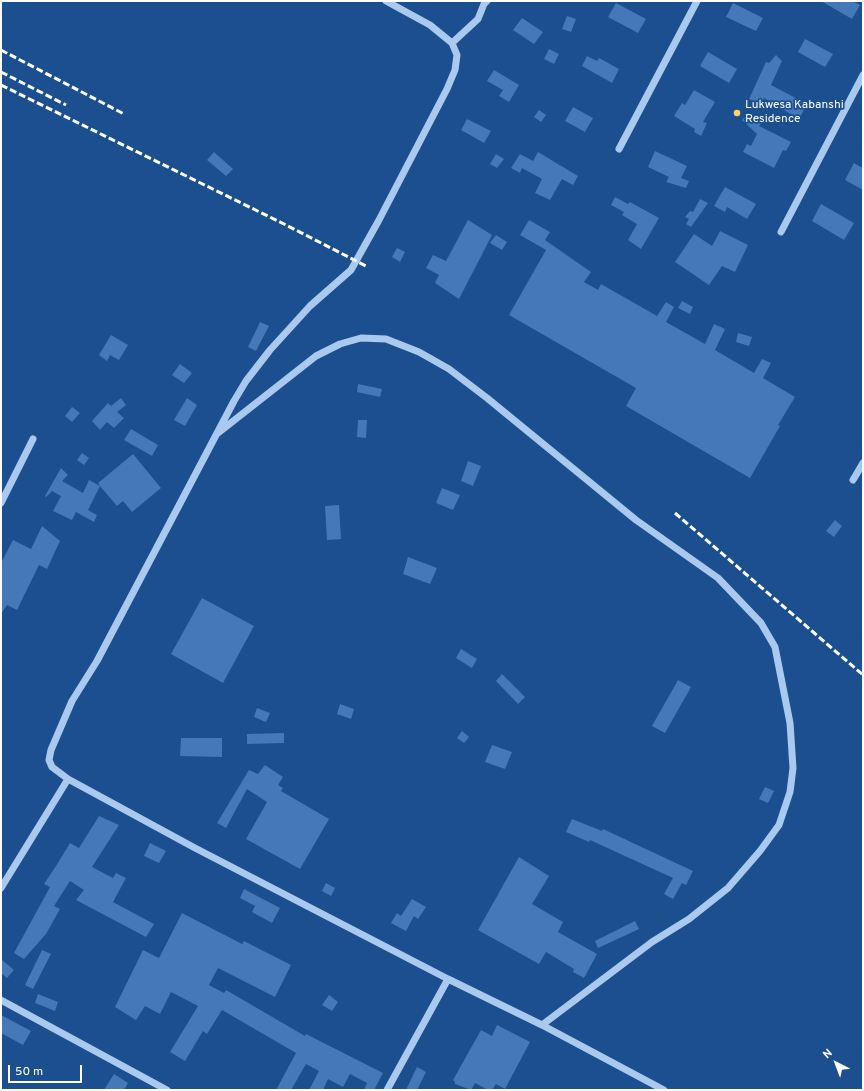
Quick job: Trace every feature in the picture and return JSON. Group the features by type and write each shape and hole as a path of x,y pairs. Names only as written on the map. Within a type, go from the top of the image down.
{"street":[{"path":"386,1 430,25 452,43 457,55 455,70 447,89 351,270 310,306 270,350 246,381 215,436 97,661 72,701 51,750 49,760 52,767 68,779 195,848 448,979 542,1025 664,1090"},
{"path":"452,43 478,19 484,4 487,1"},
{"path":"619,149 697,1"},
{"path":"781,232 863,75"},
{"path":"215,436 316,356 340,344 361,338 386,339 419,352 449,369 508,414 530,434 588,479 636,520 718,578 761,623 776,647 790,723 793,768 790,792 779,825 760,851 728,888 689,919 652,942 542,1025"},
{"path":"1,503 33,439"},
{"path":"853,480 863,463"},
{"path":"1,888 68,779"},
{"path":"387,1090 448,979"},
{"path":"1,1000 167,1090"}],"building":[{"path":"821,1 852,1 860,5 852,19"},
{"path":"616,3 646,19 638,33 608,17"},
{"path":"733,3 763,18 756,31 726,17"},
{"path":"567,16 576,19 571,32 562,29"},
{"path":"522,18 543,32 534,44 513,30"},
{"path":"805,39 833,54 825,67 798,52"},
{"path":"549,49 559,54 554,64 544,59"},
{"path":"708,52 737,69 729,83 700,66"},
{"path":"776,55 782,61 771,85 807,104 799,119 764,98 761,105 749,99 766,62 769,63"},
{"path":"587,56 597,61 599,58 619,69 612,83 582,66"},
{"path":"494,70 519,85 509,102 499,96 503,90 487,81"},
{"path":"694,90 715,102 703,122 707,123 701,136 694,132 695,129 674,116 682,103 685,105"},
{"path":"573,107 593,118 585,132 565,121"},
{"path":"539,110 546,115 541,122 534,117"},
{"path":"748,113 761,123 759,126 791,142 786,151 783,150 774,168 743,152 747,144 751,146 757,134 742,120"},
{"path":"467,119 491,131 484,143 461,130"},
{"path":"655,151 687,166 681,178 689,181 686,188 666,182 669,177 648,167"},
{"path":"214,152 233,169 226,176 207,160"},
{"path":"538,152 578,176 573,185 562,179 550,200 535,193 542,179 522,168 520,173 511,168 520,154 533,161"},
{"path":"496,154 504,159 497,168 490,164"},
{"path":"854,163 863,168 863,190 845,180"},
{"path":"725,187 756,204 747,219 727,207 725,212 714,206"},
{"path":"615,197 628,204 630,202 659,218 641,249 628,240 637,224 622,215 624,212 611,205"},
{"path":"700,199 708,203 691,227 686,224 689,219 685,217 690,211 693,212"},
{"path":"821,204 854,223 844,240 812,221"},
{"path":"468,220 492,235 459,299 435,283 439,275 426,268 433,255 446,261"},
{"path":"529,220 550,232 545,240 591,272 584,282 598,290 601,284 657,316 666,302 674,307 666,322 705,344 714,324 725,329 715,350 754,373 762,359 771,363 763,378 795,397 778,425 780,426 750,478 626,406 636,388 509,315 546,250 520,235"},
{"path":"720,231 748,245 735,272 722,266 709,285 675,262 694,234 712,246"},
{"path":"496,235 507,242 502,250 490,243"},
{"path":"397,248 405,252 400,262 392,257"},
{"path":"682,301 693,307 690,314 678,308"},
{"path":"260,322 269,326 256,351 248,347"},
{"path":"738,333 752,337 749,346 736,342"},
{"path":"111,335 128,345 119,360 110,355 107,361 99,355"},
{"path":"180,364 192,373 184,383 172,375"},
{"path":"358,384 382,389 380,397 357,392"},
{"path":"121,398 126,405 117,412 124,418 114,428 107,422 100,430 92,421 108,403 111,406"},
{"path":"187,398 197,405 185,426 174,420"},
{"path":"72,407 80,413 72,422 65,416"},
{"path":"358,420 367,420 366,438 357,437"},
{"path":"131,429 158,445 152,456 124,440"},
{"path":"82,453 89,458 84,465 77,460"},
{"path":"133,454 161,488 132,512 123,501 117,506 98,483"},
{"path":"468,461 481,466 473,486 461,481"},
{"path":"61,468 68,475 62,481 83,493 89,480 100,486 88,510 97,515 94,522 76,512 72,520 53,511 61,496 52,491 46,497 45,496"},
{"path":"442,488 460,495 453,510 436,503"},
{"path":"339,505 341,539 327,540 325,506"},
{"path":"835,520 842,526 834,537 826,531"},
{"path":"42,526 60,541 47,569 39,565 17,610 7,605 1,614 1,563 13,540 31,549"},
{"path":"408,557 437,568 430,584 403,574"},
{"path":"202,598 254,626 223,683 171,654"},
{"path":"461,649 477,659 472,668 456,658"},
{"path":"502,674 525,697 518,704 496,681"},
{"path":"678,680 691,687 665,733 652,726"},
{"path":"340,704 354,709 351,719 337,714"},
{"path":"257,708 270,713 266,722 254,717"},
{"path":"462,731 469,737 464,743 457,738"},
{"path":"284,733 284,743 247,744 247,734"},
{"path":"181,738 222,738 222,757 180,756"},
{"path":"492,745 512,752 505,769 485,762"},
{"path":"265,765 283,777 278,785 283,788 281,791 329,819 300,869 246,839 267,802 247,789 226,828 217,823 249,770 258,774"},
{"path":"765,787 774,791 768,803 759,799"},
{"path":"99,816 119,825 92,867 113,878 116,873 126,878 113,902 154,924 146,937 76,900 84,890 70,881 54,906 60,909 46,934 24,959 14,953 50,887 44,884 70,843 79,848"},
{"path":"572,819 602,831 603,829 693,871 686,885 682,883 673,899 664,894 673,878 590,840 589,842 566,832"},
{"path":"150,843 166,851 159,863 144,856"},
{"path":"519,857 549,876 532,904 563,922 558,932 597,954 584,978 573,972 574,969 546,952 539,964 478,930"},
{"path":"326,883 335,888 331,896 322,891"},
{"path":"244,889 280,908 272,923 252,912 255,906 240,898"},
{"path":"412,899 426,907 418,919 414,916 406,931 391,923 397,913 401,916"},
{"path":"182,913 242,944 244,941 291,965 275,997 218,968 209,985 224,993 226,990 305,1036 306,1034 383,1073 374,1090 364,1090 367,1083 350,1074 343,1087 328,1079 323,1090 309,1090 319,1071 306,1064 291,1090 276,1090 296,1053 222,1010 207,1034 203,1031 185,1061 170,1052 198,1006 171,992 160,1014 145,1006 136,1020 115,1007 143,950 159,958"},
{"path":"635,921 639,929 598,948 595,941"},
{"path":"42,950 51,954 33,989 25,985"},
{"path":"1,959 14,970 7,978 1,973"},
{"path":"38,994 58,1002 55,1011 35,1003"},
{"path":"329,995 338,1002 332,1011 322,1005"},
{"path":"1,1015 31,1031 23,1045 1,1033"},
{"path":"497,1025 530,1042 505,1089 496,1084 492,1090 488,1090 475,1083 471,1090 455,1084 453,1080 481,1030 492,1036"},
{"path":"417,1067 426,1072 417,1090 406,1090"},
{"path":"114,1074 128,1083 124,1090 104,1090"}],"railway":[{"path":"1,50 124,114"},
{"path":"1,72 66,105"},
{"path":"1,85 366,266"},
{"path":"675,513 863,675"}],"place":[{"name":"Lukwesa Kabanshi Residence","path":"737,113"}]}
